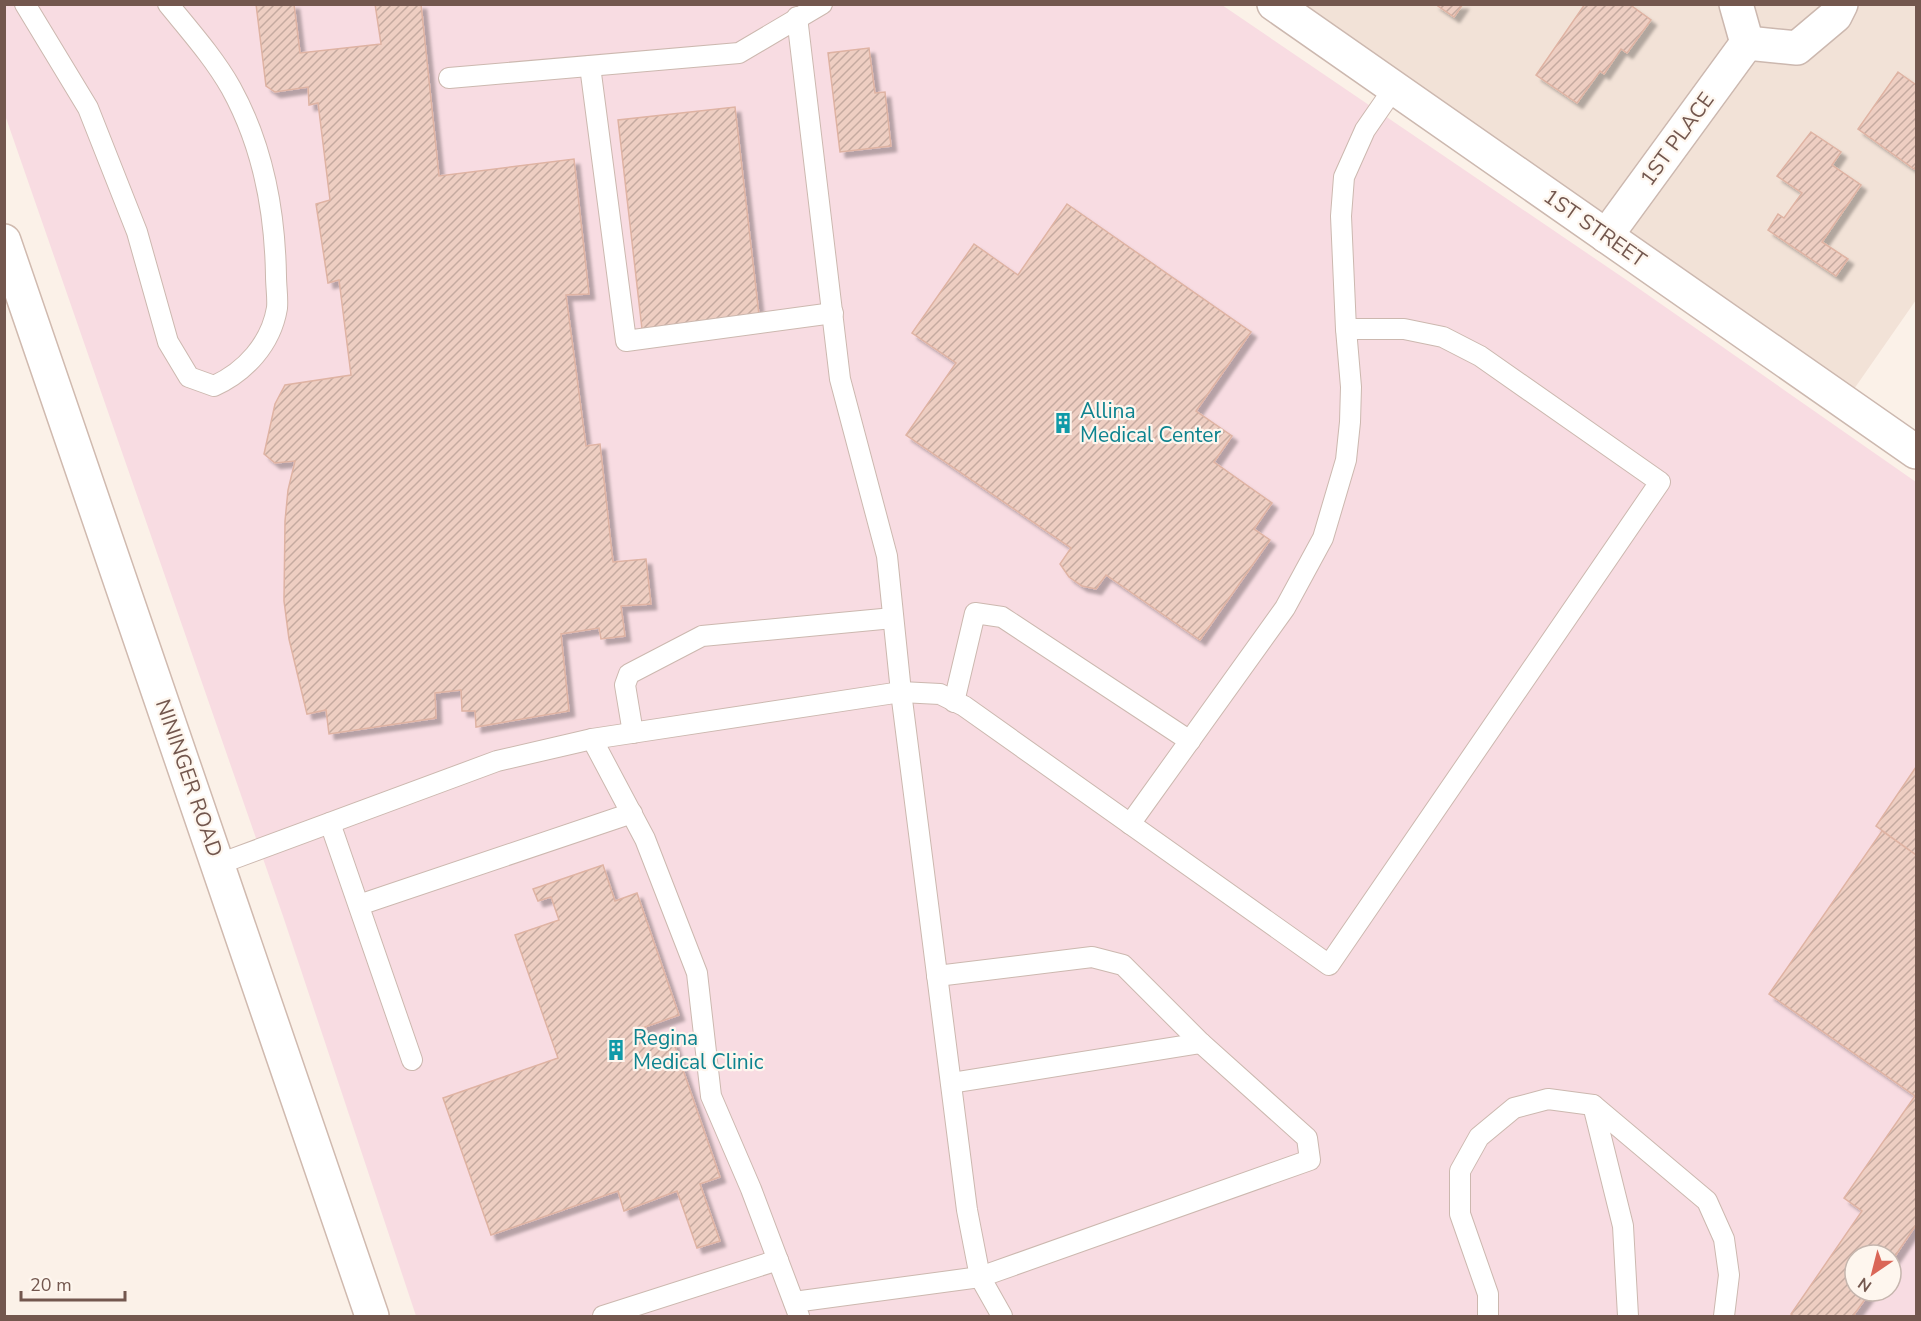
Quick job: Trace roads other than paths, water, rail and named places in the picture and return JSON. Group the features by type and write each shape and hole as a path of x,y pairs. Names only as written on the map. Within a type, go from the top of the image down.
{"street":[{"name":"1ST STREET","path":"1274,4 1917,452"},
{"path":"1736,4 1748,43 1797,48 1835,16 1841,4"},
{"name":"1ST PLACE","path":"1606,236 1748,43"},
{"name":"NININGER ROAD","path":"4,241 219,864 372,1317"}],"lane":[{"path":"25,4 88,108 137,232 168,342 189,376 214,386 234,377 251,361 267,337 277,308 276,234 266,181 231,89 168,4"},
{"path":"449,78 739,53 822,4"},
{"path":"797,17 840,379 887,556 901,692 967,1210 980,1277 1002,1317"},
{"path":"590,66 626,341 832,313"},
{"path":"1130,824 1285,608 1323,538 1346,460 1348,441 1351,387 1341,216 1344,177 1365,130 1394,88"},
{"path":"219,864 497,761 592,739 901,692 940,694 1130,824 1329,965 1660,482 1480,356 1443,338 1404,329 1346,329"},
{"path":"954,702 975,613 984,614 1002,617 1190,741"},
{"path":"633,733 625,685 629,674 702,636 893,618"},
{"path":"592,739 645,838 697,973 711,1096 796,1309 980,1277 1310,1160 1307,1138 1202,1043 1123,964 1092,957 938,976"},
{"path":"359,905 632,813"},
{"path":"330,823 412,1060"},
{"path":"951,1083 1202,1043"},
{"path":"1488,1317 1488,1294 1460,1214 1460,1171 1479,1137 1514,1108 1548,1099 1593,1106 1707,1201 1724,1239 1727,1257 1729,1275 1724,1317"},
{"path":"1593,1106 1623,1226 1628,1317"},
{"path":"603,1317 778,1260"}],"place":[{"name":"Allina Medical Center","path":"1063,423"},
{"name":"Regina Medical Clinic","path":"616,1050"}]}
